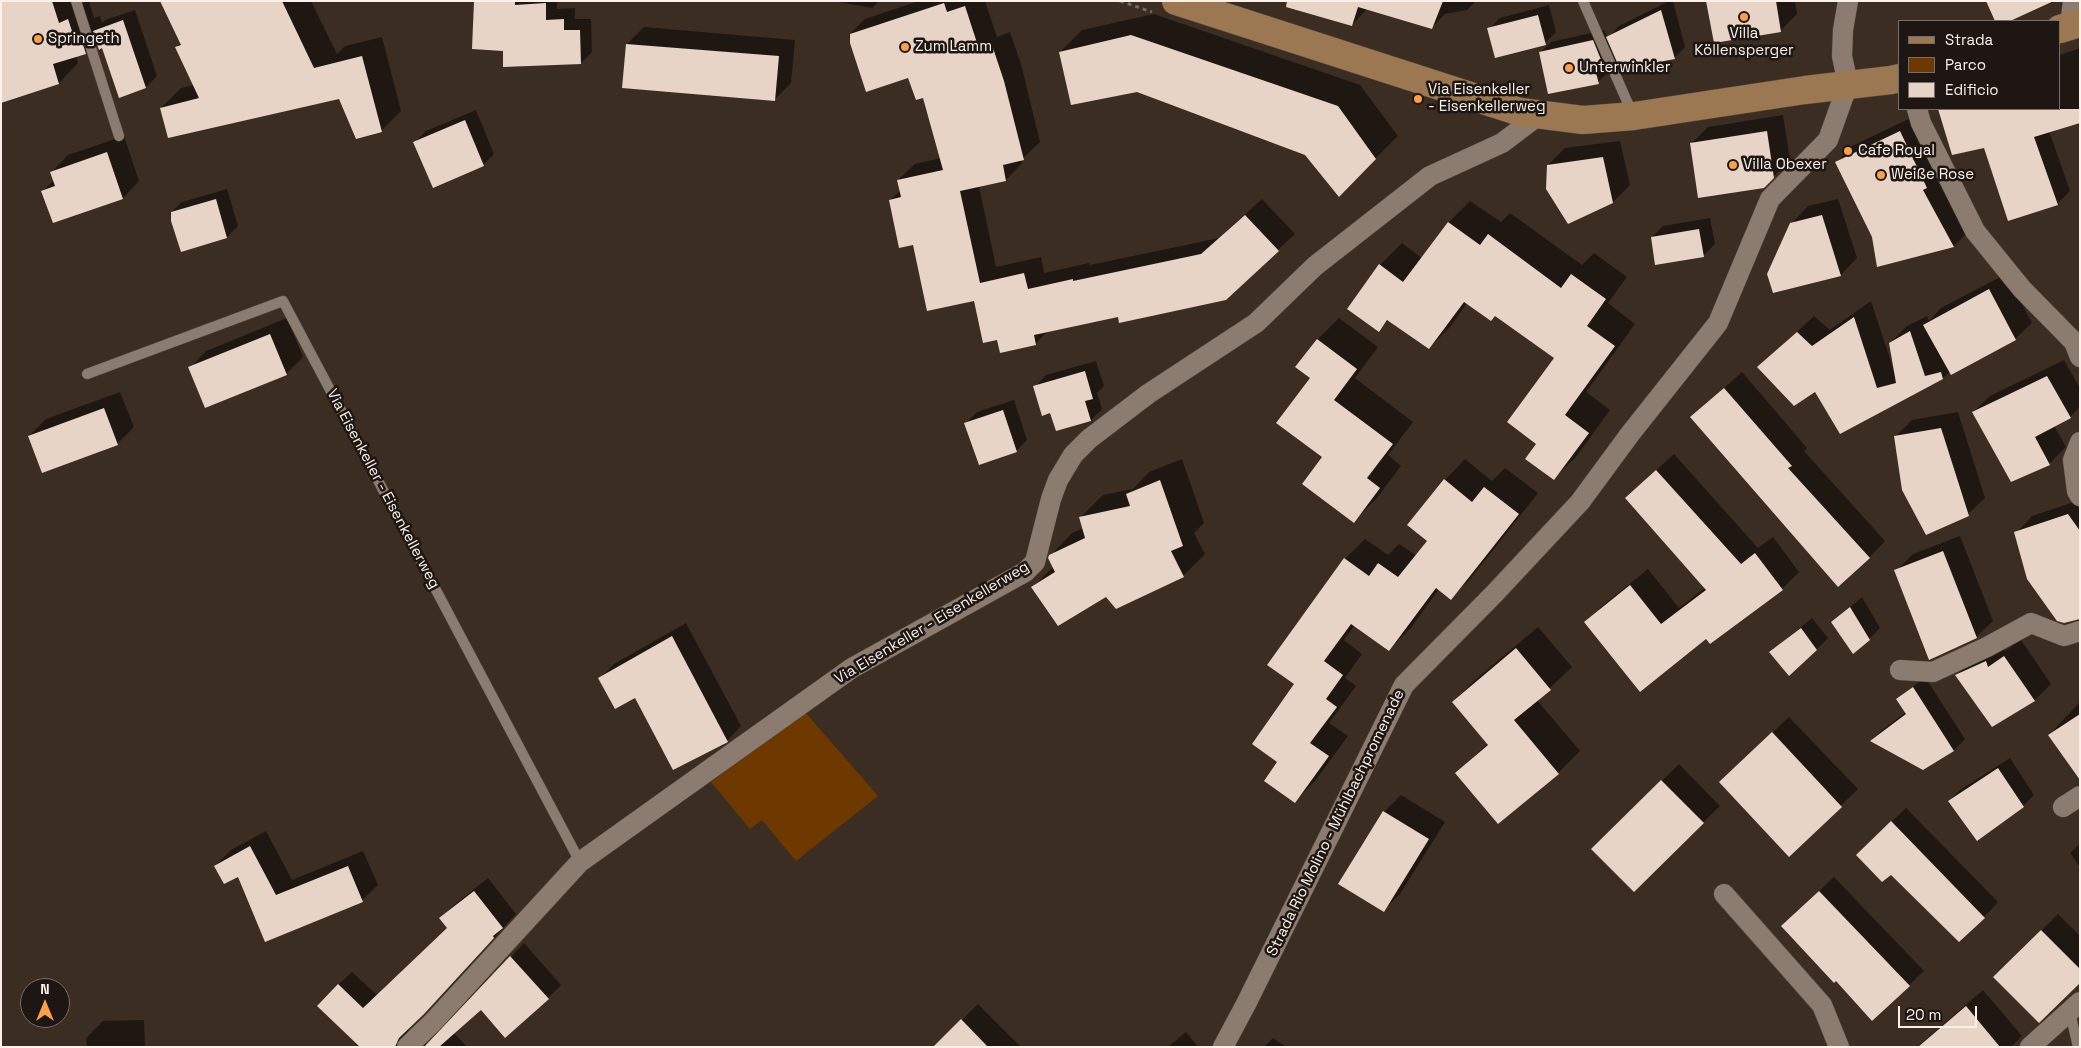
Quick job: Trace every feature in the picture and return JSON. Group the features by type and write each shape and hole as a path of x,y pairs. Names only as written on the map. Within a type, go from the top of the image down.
{"main road":[{"path":"1176,1 1520,112 1583,120 1634,116 1848,84 1898,78"}],"street":[{"path":"1848,1 1843,30 1842,56 1848,84 1898,93"},
{"name":"Strada Rio Molino - Mühlbachpromenade","path":"1223,1047 1404,685 1494,594 1580,502 1630,434 1718,323 1770,199 1828,140 1848,84"},
{"path":"1917,110 1921,122 1975,231 2022,290 2074,342 2080,357"},
{"name":"Via Eisenkeller - Eisenkellerweg","path":"406,1047 433,1022 580,862 852,668 1025,572 1035,562 1051,499 1062,474 1073,455 1089,439 1148,394 1256,323 1315,266 1430,176 1502,143 1539,115"},
{"path":"2080,442 2073,460 2076,491 2080,496"},
{"path":"1900,670 1933,672 1987,647 2031,623 2064,636 2080,631"},
{"path":"1724,894 1822,1005 1839,1047"},
{"path":"2030,1047 2075,1007"}],"lane":[{"path":"76,1 118,136"},
{"path":"1583,1 1634,116"},
{"name":"Via Eisenkeller - Eisenkellerweg","path":"87,374 283,301 580,862"},
{"path":"2075,1007 2078,1047"}],"green space":[{"path":"805,712 878,796 796,861 762,820 750,829 711,782"}],"building":[{"name":"Springeth","path":"1,1 52,1 59,23 68,19 74,37 80,35 86,54 53,64 59,84 1,103"},
{"path":"160,1 282,1 314,68 362,56 382,132 356,139 339,99 168,138 160,108 199,98 175,47 181,45"},
{"path":"474,1 515,1 515,5 546,3 546,20 564,19 564,30 580,30 581,64 503,67 503,51 472,49"},
{"path":"1287,1 1443,1 1432,29 1358,7 1352,26 1286,7"},
{"name":"Villa Köllensperger","path":"1706,1 1776,1 1781,32 1714,43"},
{"path":"1986,1 2054,1 2012,20 1995,20"},
{"path":"944,3 947,12 965,6 980,52 993,48 1004,81 1024,160 1003,165 1006,181 960,191 980,283 1024,273 1028,289 1201,254 1245,215 1279,251 1226,300 1119,323 1118,317 1034,335 1036,345 1000,353 997,340 983,343 974,301 927,311 913,245 899,248 889,200 901,197 897,180 943,170 923,98 916,100 908,78 866,92 850,43 850,34"},
{"path":"1661,10 1675,59 1620,69 1606,37"},
{"path":"1538,15 1546,45 1495,58 1487,28"},
{"path":"123,20 146,88 119,98 102,48 99,50 93,31"},
{"path":"1131,35 1338,106 1376,159 1339,197 1305,155 1137,92 1071,105 1059,52"},
{"name":"Unterwinkler","path":"1593,40 1606,72 1596,73 1599,84 1548,94 1539,52"},
{"path":"626,44 779,56 775,101 622,88"},
{"path":"2080,109 2080,123 2034,137 2058,205 2008,221 1984,148 1952,155 1938,110"},
{"path":"465,120 484,166 433,188 413,142"},
{"name":"Villa Obexer","path":"1767,131 1774,178 1764,188 1698,198 1690,143"},
{"path":"1900,131 1927,188 1923,190 1954,247 1877,267 1872,237 1835,162"},
{"path":"107,152 123,199 53,223 41,191 55,186 50,172"},
{"path":"1603,157 1613,203 1568,224 1546,189 1547,165"},
{"path":"216,199 227,238 181,252 171,221 171,212"},
{"path":"1822,215 1841,276 1773,293 1767,274 1790,223"},
{"path":"1448,222 1480,245 1488,234 1561,288 1571,274 1606,299 1587,326 1615,346 1565,415 1589,433 1554,480 1525,459 1536,444 1507,422 1554,358 1495,316 1491,321 1464,302 1429,349 1387,320 1379,332 1347,309 1379,264 1403,282"},
{"path":"1699,229 1704,257 1655,265 1651,237"},
{"path":"1989,289 2016,340 1951,375 1923,325"},
{"path":"1854,317 1877,388 1896,383 1889,343 1910,331 1925,376 1941,372 1943,379 1840,434 1815,392 1794,406 1757,367 1797,332 1812,346"},
{"path":"270,334 287,375 205,408 188,367"},
{"path":"1317,339 1357,369 1334,400 1393,444 1367,478 1380,488 1354,523 1302,484 1322,457 1276,423 1310,378 1295,367"},
{"path":"1085,371 1093,399 1085,401 1091,421 1056,431 1050,413 1042,416 1033,386"},
{"path":"2047,376 2071,418 2035,437 2050,465 2011,482 1972,412"},
{"path":"1724,388 1792,466 1788,468 1870,558 1838,587 1690,417"},
{"path":"104,408 118,445 42,473 28,436"},
{"path":"1003,410 1017,452 979,465 964,423"},
{"path":"1941,428 1969,516 1926,535 1902,490 1894,436"},
{"path":"1656,470 1741,564 1755,553 1783,590 1710,644 1706,639 1640,692 1584,622 1630,585 1661,624 1706,590 1625,498"},
{"path":"1444,479 1472,502 1484,487 1519,514 1451,600 1436,588 1389,651 1351,624 1324,661 1343,675 1326,699 1337,707 1310,743 1329,756 1295,803 1264,781 1277,762 1252,744 1294,684 1267,665 1344,558 1369,576 1378,563 1398,577 1427,541 1407,525"},
{"path":"1160,480 1183,546 1171,551 1184,577 1116,609 1106,597 1058,626 1031,587 1055,572 1048,558 1049,555 1085,538 1079,517 1130,506 1126,494"},
{"path":"2068,514 2080,531 2080,619 2064,623 2057,621 2027,579 2014,532"},
{"path":"1943,551 1977,638 1929,660 1894,570"},
{"path":"1850,607 1870,640 1853,654 1831,622"},
{"path":"1801,628 1817,650 1789,676 1769,652"},
{"path":"672,636 728,742 673,770 635,698 615,709 598,678"},
{"path":"1516,648 1551,690 1514,720 1559,774 1498,824 1455,773 1488,745 1452,702"},
{"path":"2004,656 2035,701 1992,727 1955,675 1986,661 1988,667"},
{"path":"1913,687 1954,751 1923,770 1870,741 1906,714 1896,699"},
{"path":"2080,714 2080,780 2048,735"},
{"path":"1772,732 1842,807 1789,857 1719,782"},
{"path":"1998,768 2024,807 1977,841 1948,801"},
{"path":"1661,780 1704,823 1634,892 1591,849"},
{"path":"1383,811 1429,839 1384,912 1338,884"},
{"path":"1891,821 1985,918 1959,942 1891,875 1882,882 1856,855"},
{"path":"250,846 276,895 348,866 363,902 265,942 238,877 224,884 214,866"},
{"path":"474,891 503,928 493,936 494,938 424,1014 399,1038 395,1047 360,1047 317,1006 338,984 363,1008 447,928 439,918"},
{"path":"1819,891 1910,986 1872,1021 1836,981 1834,983 1781,926"},
{"path":"2041,930 2080,969 2080,983 2039,1023 1993,977"},
{"path":"510,956 549,999 505,1038 481,1010 439,1047 424,1047"},
{"path":"1966,1006 2000,1047 1918,1047"},
{"path":"961,1019 988,1047 933,1047"}],"place":[{"name":"Villa Köllensperger","path":"1744,17"},
{"name":"Springeth","path":"38,39"},
{"name":"Zum Lamm","path":"905,47"},
{"name":"Unterwinkler","path":"1569,68"},
{"name":"Via Eisenkeller - Eisenkellerweg","path":"1418,99"},
{"name":"Cafe Royal","path":"1848,151"},
{"name":"Villa Obexer","path":"1733,165"},
{"name":"Weiße Rose","path":"1881,175"}]}
